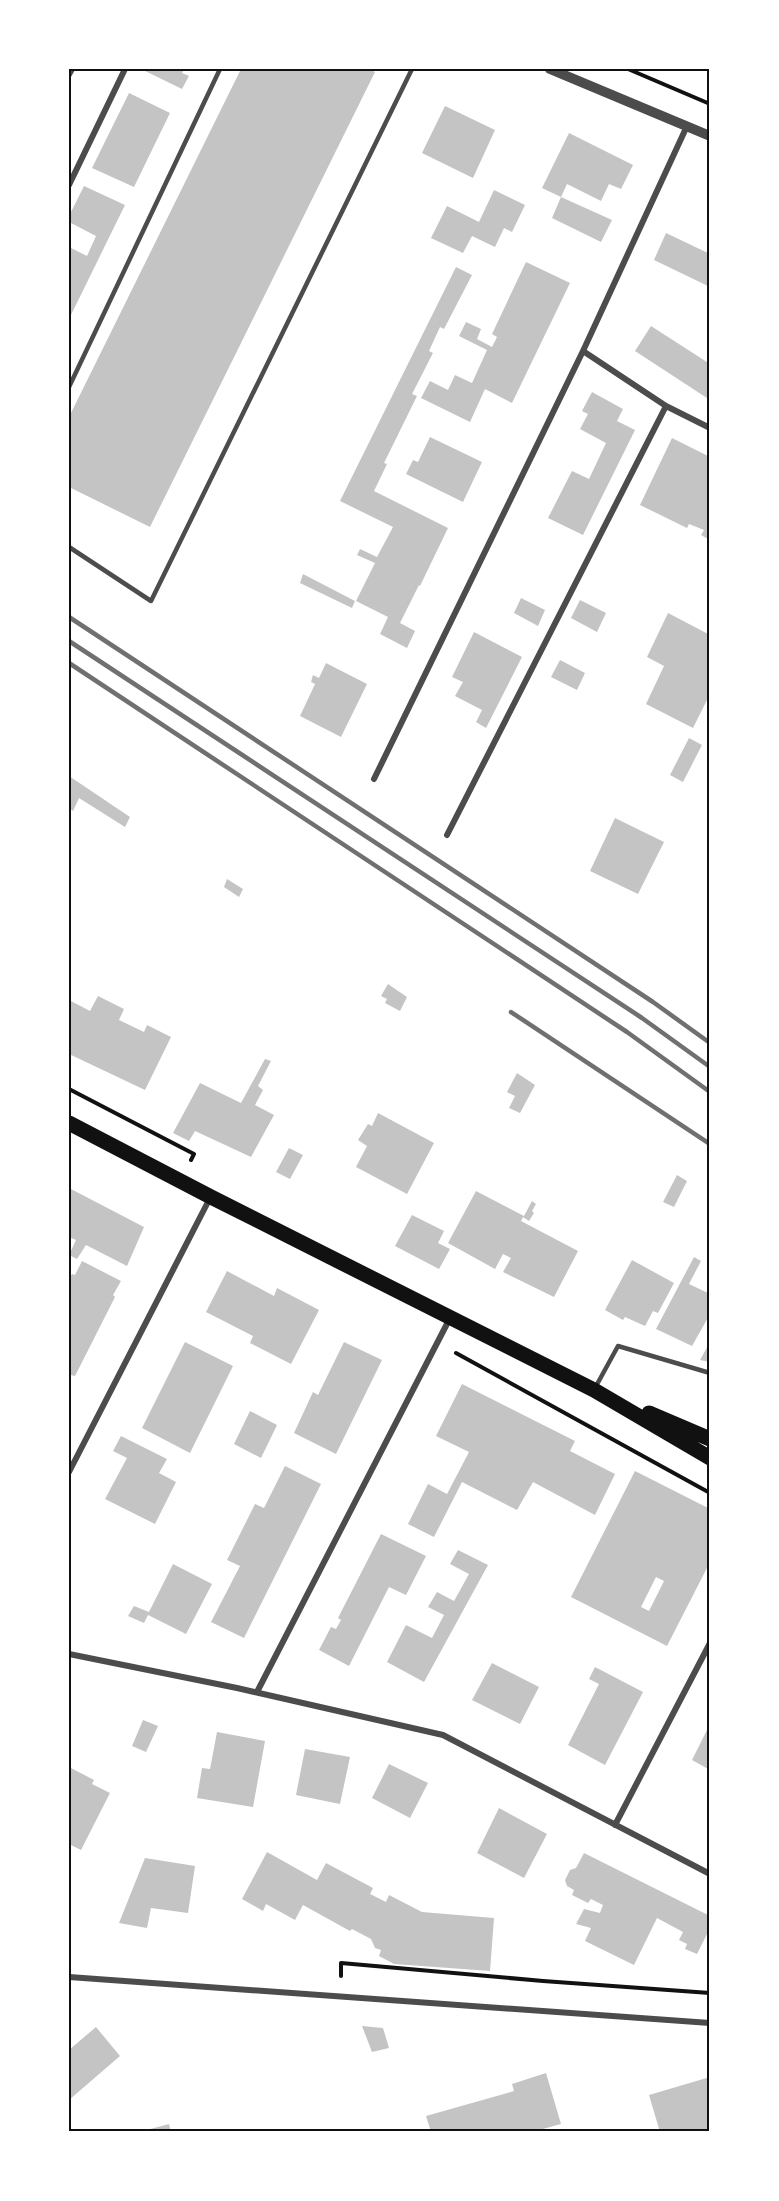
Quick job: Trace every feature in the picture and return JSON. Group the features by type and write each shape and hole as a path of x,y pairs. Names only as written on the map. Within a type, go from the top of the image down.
{"main road":[{"path":"69,1123 210,1197 594,1390 710,1458"},
{"path":"594,1390 710,1439"}],"street":[{"path":"69,185 125,69"},
{"path":"550,69 710,136"},
{"path":"374,779 583,351 687,126"},
{"path":"583,351 666,406 710,429"},
{"path":"447,835 666,406"},
{"path":"69,1472 210,1197"},
{"path":"257,1692 450,1317"},
{"path":"615,1825 710,1643"},
{"path":"69,1654 257,1692 443,1735 710,1874"},
{"path":"69,1977 710,2023"}],"lane":[{"path":"69,76 73,69"},
{"path":"69,387 220,69"},
{"path":"69,547 151,601 412,69"},
{"path":"594,1390 618,1347 710,1373"}],"path":[{"path":"628,69 710,104"},
{"path":"437,1343 710,1493"}],"building":[{"path":"141,69 184,69 182,73 189,76 182,89"},
{"path":"241,69 369,69 375,72 150,527 69,487 69,417"},
{"path":"129,93 170,113 134,187 92,168"},
{"path":"445,106 495,130 473,178 422,153"},
{"path":"569,133 633,165 621,189 609,184 601,201 567,184 561,197 542,188"},
{"path":"84,186 125,205 69,319 69,247 87,256 96,236 69,222 69,216"},
{"path":"494,190 525,205 512,232 504,228 495,247 472,236 463,253 431,238 447,206 479,222"},
{"path":"561,197 612,220 601,242 552,218"},
{"path":"666,233 710,254 710,287 654,260"},
{"path":"526,262 570,283 512,403 485,389 470,422 421,398 430,381 448,390 455,375 472,383 487,350 459,336 466,322 481,329 477,339 492,347 497,337 492,334"},
{"path":"456,267 472,275 444,329 440,327 429,351 433,353 412,394 417,396 384,463 387,464 374,491 448,528 400,623 415,631 407,648 380,634 388,617 356,601 375,563 357,555 360,549 377,557 393,527 340,501"},
{"path":"651,326 710,364 710,400 635,351"},
{"path":"592,392 623,409 617,421 635,430 583,535 548,518 572,471 589,479 606,443 580,429 588,414 582,411"},
{"path":"430,437 482,462 463,502 406,474 413,460 418,462"},
{"path":"672,438 710,457 710,540 701,535 704,530 689,524 687,528 640,505"},
{"path":"303,574 355,601 352,608 300,583"},
{"path":"521,598 545,610 538,626 514,613"},
{"path":"580,600 606,613 597,632 571,618"},
{"path":"668,613 710,635 710,694 693,728 646,704 664,666 647,657"},
{"path":"474,632 522,657 486,728 476,722 482,710 455,696 463,682 452,677"},
{"path":"560,660 585,673 577,690 551,677"},
{"path":"326,663 367,684 341,737 300,716 315,684 311,682 313,675 319,678"},
{"path":"689,738 702,745 683,782 670,775"},
{"path":"69,776 130,817 125,827 79,798 73,811 69,808"},
{"path":"615,818 664,842 638,894 590,871"},
{"path":"227,879 243,889 239,897 224,887"},
{"path":"388,984 407,997 400,1011 385,1003 387,999 381,996"},
{"path":"98,996 124,1009 119,1020 144,1032 147,1025 171,1037 145,1090 69,1054 69,1000 90,1011"},
{"path":"265,1059 271,1061 258,1086 263,1090 255,1105 274,1115 251,1157 195,1131 189,1141 173,1133 200,1083 241,1103"},
{"path":"517,1073 535,1085 520,1113 509,1108 515,1096 507,1092"},
{"path":"378,1113 434,1143 407,1194 356,1167 367,1146 358,1140 368,1124 372,1126"},
{"path":"289,1148 303,1155 290,1179 276,1172"},
{"path":"677,1175 687,1181 674,1207 663,1202"},
{"path":"69,1188 144,1227 127,1266 86,1245 77,1259 69,1255 76,1240 69,1237"},
{"path":"476,1191 524,1216 532,1201 536,1204 532,1211 534,1213 529,1221 523,1217 521,1221 578,1251 554,1297 503,1272 511,1258 503,1254 495,1269 448,1243"},
{"path":"412,1215 444,1231 438,1243 450,1249 439,1269 395,1246"},
{"path":"694,1257 701,1261 689,1284 710,1294 710,1314 692,1346 656,1329"},
{"path":"632,1260 674,1283 658,1313 653,1311 645,1326 625,1317 623,1320 605,1310"},
{"path":"82,1261 121,1281 75,1376 71,1375 69,1379 69,1279 72,1274 75,1275"},
{"path":"227,1271 274,1296 277,1288 319,1310 291,1364 250,1343 253,1336 206,1312"},
{"path":"185,1342 233,1366 190,1453 142,1428"},
{"path":"344,1342 382,1360 336,1454 294,1433 313,1392 318,1395"},
{"path":"710,1342 710,1362 700,1360"},
{"path":"462,1384 575,1441 570,1451 615,1474 595,1515 533,1482 517,1510 462,1482 434,1537 408,1524 428,1484 447,1494 469,1452 436,1436"},
{"path":"250,1411 277,1425 261,1458 234,1444"},
{"path":"121,1436 167,1459 159,1473 176,1482 155,1524 105,1499 127,1458 113,1451"},
{"path":"285,1466 321,1484 244,1638 211,1622 240,1566 227,1560 255,1504 264,1508"},
{"path":"635,1471 710,1509 710,1562 667,1646 571,1597","holes":["656,1577 664,1581 649,1611 641,1607"]},
{"path":"381,1534 426,1556 406,1595 389,1587 349,1666 319,1650 331,1627 336,1629 341,1620 338,1618"},
{"path":"458,1550 488,1565 424,1682 387,1662 406,1625 432,1638 444,1615 428,1607 437,1592 454,1601 469,1574 450,1564"},
{"path":"173,1564 212,1584 186,1634 148,1615 144,1623 128,1616 134,1606 149,1612"},
{"path":"492,1663 539,1687 520,1724 472,1700"},
{"path":"595,1667 643,1692 605,1765 568,1745 599,1684 589,1679"},
{"path":"143,1720 158,1726 146,1752 132,1746"},
{"path":"710,1724 710,1770 692,1760"},
{"path":"217,1732 265,1741 253,1807 197,1798 202,1768 210,1769"},
{"path":"305,1749 350,1757 340,1804 296,1795"},
{"path":"389,1764 428,1783 410,1818 372,1798"},
{"path":"69,1767 94,1780 92,1784 110,1793 81,1850 69,1844"},
{"path":"499,1808 547,1834 524,1878 477,1853"},
{"path":"267,1852 317,1880 326,1863 373,1888 370,1894 386,1902 389,1895 422,1912 494,1918 490,1971 394,1964 379,1956 381,1950 375,1948 371,1939 352,1929 350,1931 303,1905 295,1920 266,1904 263,1911 242,1899"},
{"path":"584,1853 710,1916 710,1928 697,1954 685,1949 687,1944 679,1940 683,1932 657,1918 634,1965 585,1941 591,1928 576,1924 584,1909 600,1913 603,1905 591,1899 588,1903 572,1895 574,1890 567,1886 565,1880 570,1870 576,1868"},
{"path":"145,1858 195,1866 188,1913 151,1908 147,1928 119,1923"},
{"path":"362,2026 383,2028 389,2048 372,2052"},
{"path":"96,2027 120,2056 69,2100 69,2050"},
{"path":"546,2073 561,2124 532,2132 431,2132 426,2116 514,2091 512,2084"},
{"path":"710,2077 710,2132 660,2132 649,2095"},
{"path":"169,2124 171,2132 143,2132 143,2131"}],"railway":[{"path":"69,617 653,1002 710,1043"},
{"path":"69,641 642,1018 710,1067"},
{"path":"69,663 627,1032 710,1092"},
{"path":"511,1012 710,1144"}]}
